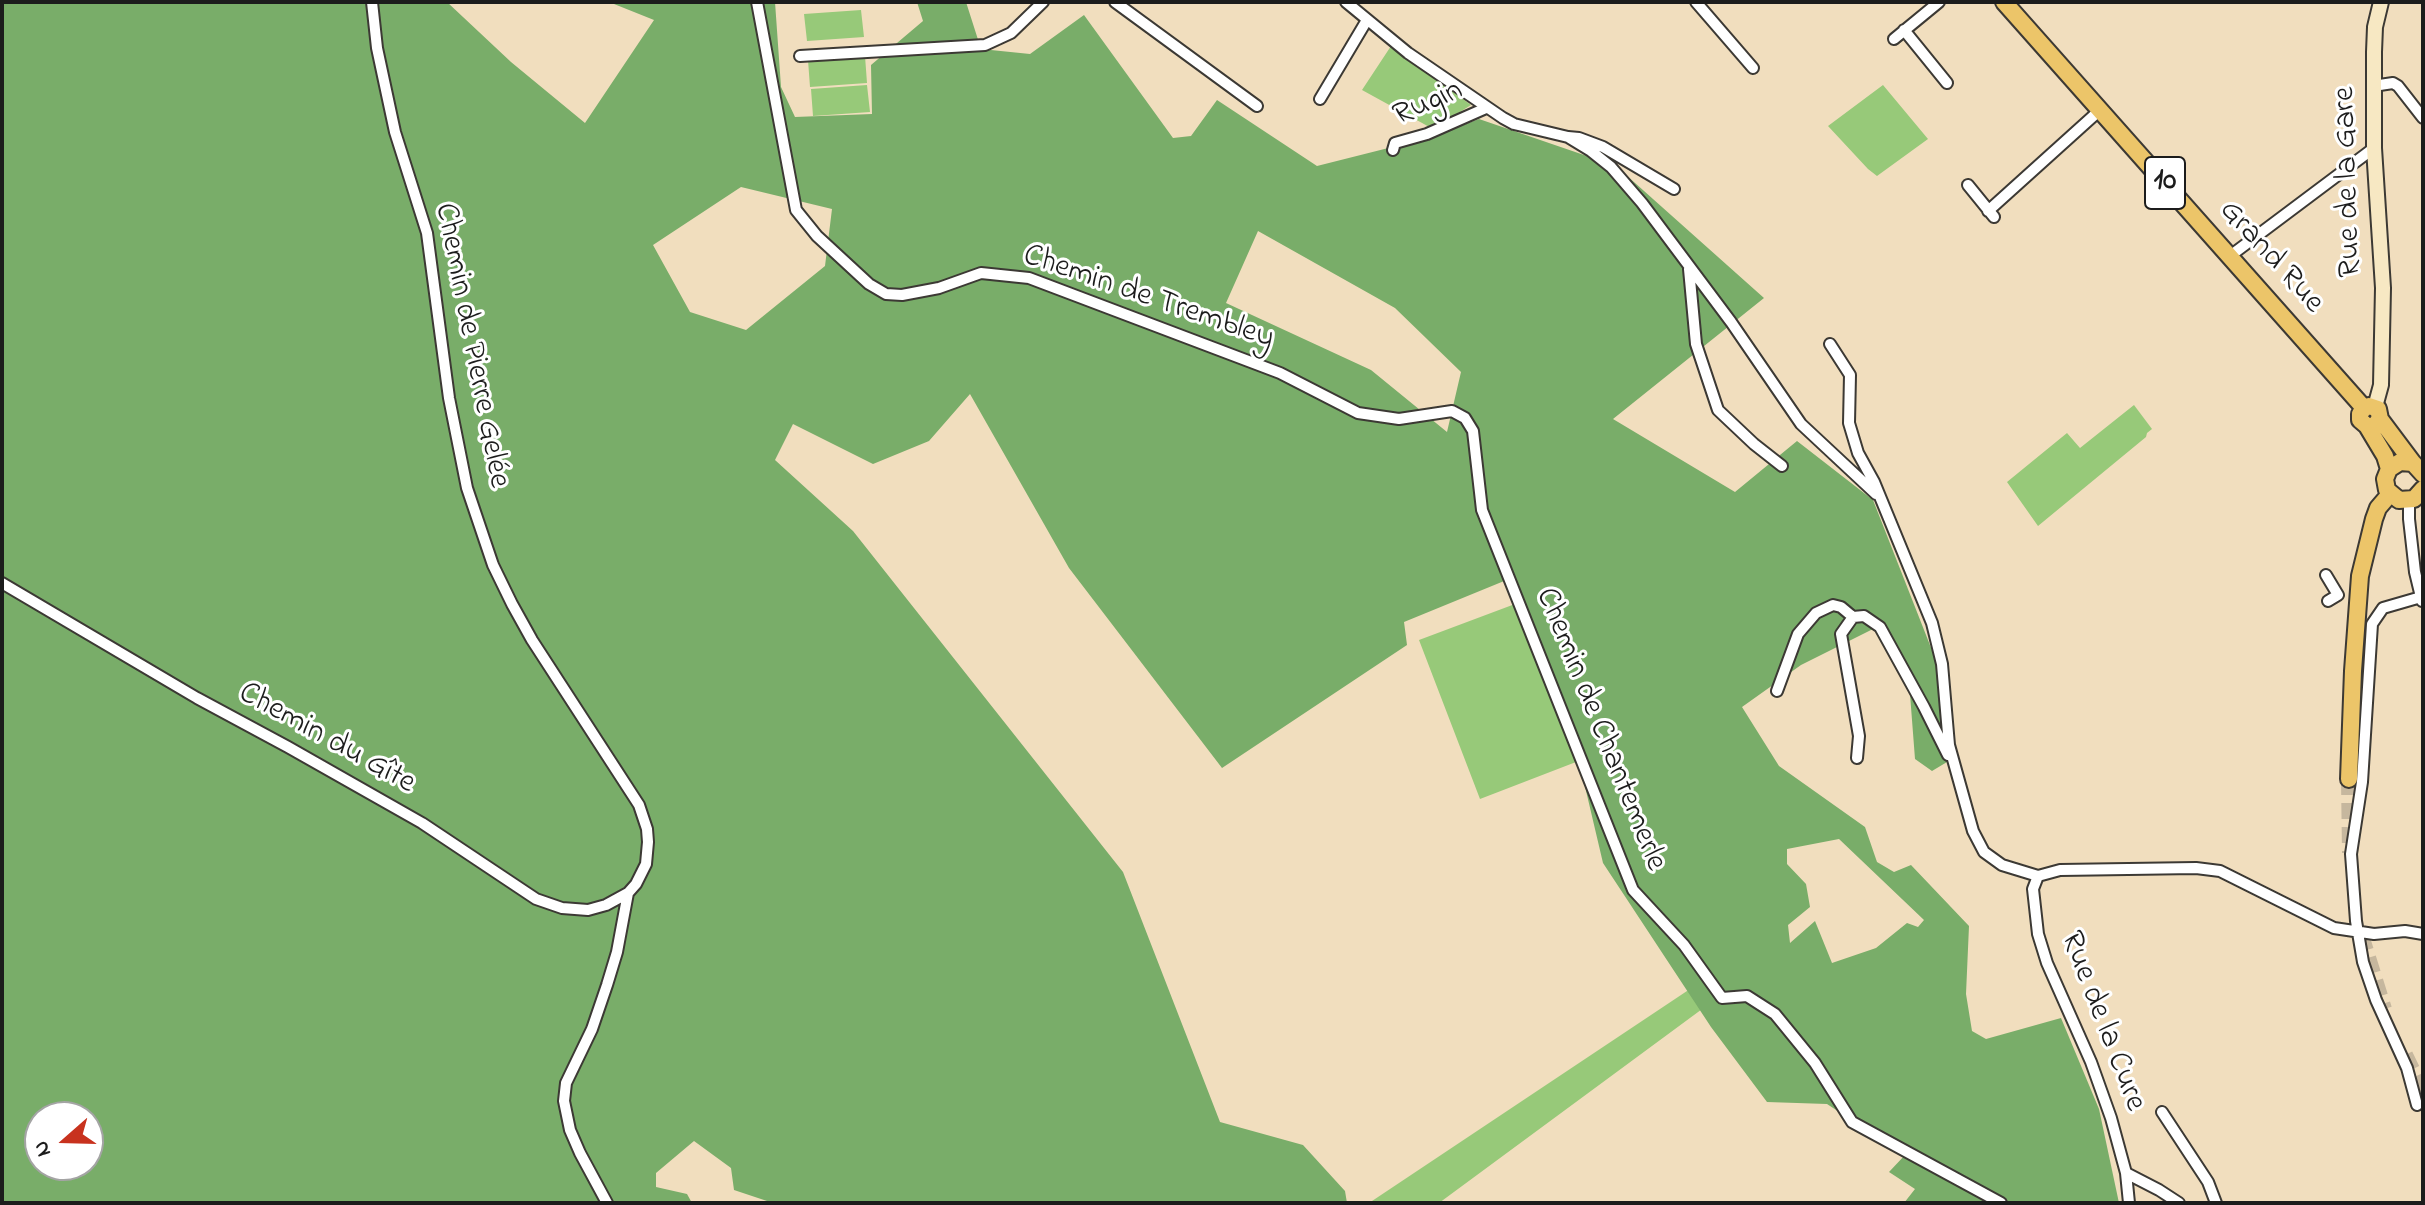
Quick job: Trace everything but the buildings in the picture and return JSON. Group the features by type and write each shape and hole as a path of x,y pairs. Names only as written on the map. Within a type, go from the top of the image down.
{"main road":[{"name":"10","path":"2004,2 2100,110"},
{"name":"Rue de la Gare","path":"2371,415 2381,385 2383,285 2373,86 2375,27 2381,2"},
{"name":"Grand Rue","path":"2100,110 2371,415"},
{"name":"10","path":"2371,415 2418,469"},
{"name":"10","path":"2371,415 2389,469"},
{"path":"2418,469 2400,462 2389,469 2385,479 2390,494 2399,500 2409,501 2423,489"},
{"path":"2349,779 2360,576 2378,508 2390,494"}],"street":[{"name":"Chemin de Pierre Gelée","path":"372,2 377,48 395,132 427,233 449,398 467,488 493,565 512,604 639,805 647,829 648,853 641,874 628,893 617,952 607,985 592,1029 566,1083 564,1101 570,1130 607,1203"},
{"name":"Chemin de Trembley","path":"757,2 796,210 817,236 869,284 886,294 902,295 939,288 981,273 1029,278 1280,373 1358,413 1399,419 1452,411 1465,418 1473,431"},
{"path":"800,56 985,45 1011,33 1043,2"},
{"path":"1115,2 1257,106"},
{"path":"1346,2 1408,53 1514,124 1579,138 1603,147 1674,189"},
{"path":"1696,2 1753,68"},
{"path":"1894,39 1939,2"},
{"path":"1320,99 1367,20"},
{"path":"1904,30 1947,83"},
{"path":"2373,86 2393,83 2398,86 2423,118"},
{"name":"Rugin","path":"1393,150 1395,143 1427,134 1486,108"},
{"path":"1968,185 1991,214 2100,110"},
{"path":"1568,137 1611,167 1642,203 1731,322 1801,424 1880,498"},
{"path":"2230,256 2374,148"},
{"path":"1689,267 1696,344 1718,410 1782,466"},
{"path":"1830,344 1850,375 1849,423 1858,453 1932,623 1942,664 1949,745 1973,831 1984,852 2002,865 2038,876 2060,870 2196,868 2220,871 2334,928 2374,934 2405,931 2423,934"},
{"name":"Chemin de Chantemerle","path":"1473,431 1482,510 1633,890 1684,945 1722,998 1747,996 1775,1014 1815,1063 1852,1122 2001,1203"},
{"path":"2409,501 2410,530 2422,600 2383,608 2372,624 2362,782 2351,854 2363,962 2376,1000 2407,1068 2417,1105"},
{"path":"2326,575 2338,595 2328,601"},
{"name":"Chemin du Gîte","path":"2,583 197,698 422,823 536,899 562,908 588,910 606,905 628,893"},
{"path":"1777,691 1798,634 1816,613 1833,605 1841,607 1853,617 1864,616 1880,627 1955,770"},
{"path":"1853,617 1841,634 1859,736 1857,758"},
{"name":"Rue de la Cure","path":"2038,876 2033,889 2038,934 2111,1118 2126,1173 2129,1203"},
{"path":"2162,1112 2208,1182 2216,1203"},
{"path":"2126,1173 2179,1203"}],"green space":[{"path":"2,2 447,2 511,62 585,123 654,20 609,2 775,2 781,87 795,117 872,114 871,65 923,21 917,2 966,2 981,49 1030,54 1084,15 1173,138 1191,136 1217,100 1317,166 1432,137 1479,119 1616,166 1764,298 1613,419 1735,492 1797,441 1873,500 1937,663 1947,762 1932,771 1915,759 1909,681 1877,627 1801,665 1742,707 1779,766 1865,827 1877,862 1894,872 1911,865 1969,926 1966,994 1972,1031 1986,1039 2061,1018 2099,1109 2119,1203 1904,1203 1915,1189 1889,1172 1905,1155 1827,1104 1767,1102 1711,1027 1603,863 1579,761 1509,579 1404,622 1407,645 1222,768 1069,568 970,394 929,441 873,464 793,424 775,460 853,531 1123,872 1220,1122 1303,1145 1345,1191 1347,1203 773,1203 734,1190 731,1168 694,1141 656,1173 656,1187 687,1194 692,1203 2,1203","holes":["741,187 832,209 825,266 746,330 690,312 653,245","1258,231 1395,308 1461,372 1447,432 1371,370 1226,303","1839,839 1924,920 1918,927 1907,923 1876,948 1832,963 1815,921 1790,943 1788,925 1810,907 1806,884 1787,864 1787,849"]},
{"path":"861,10 864,37 807,41 804,14"},
{"path":"1391,46 1471,105 1433,129 1362,90"},
{"path":"865,56 867,83 810,87 808,60"},
{"path":"867,85 870,112 813,116 811,89"},
{"path":"1883,85 1928,139 1877,176 1828,126"},
{"path":"2134,405 2152,429 2146,437 2038,526 2007,482 2067,433 2080,448"},
{"path":"1515,604 1576,762 1480,799 1419,640"},
{"path":"1717,971 1732,987 1439,1203 1369,1203"}],"tunnel":[{"path":"2349,779 2350,853"},
{"path":"2361,935 2384,1009"},
{"path":"2405,1055 2423,1092"}]}
